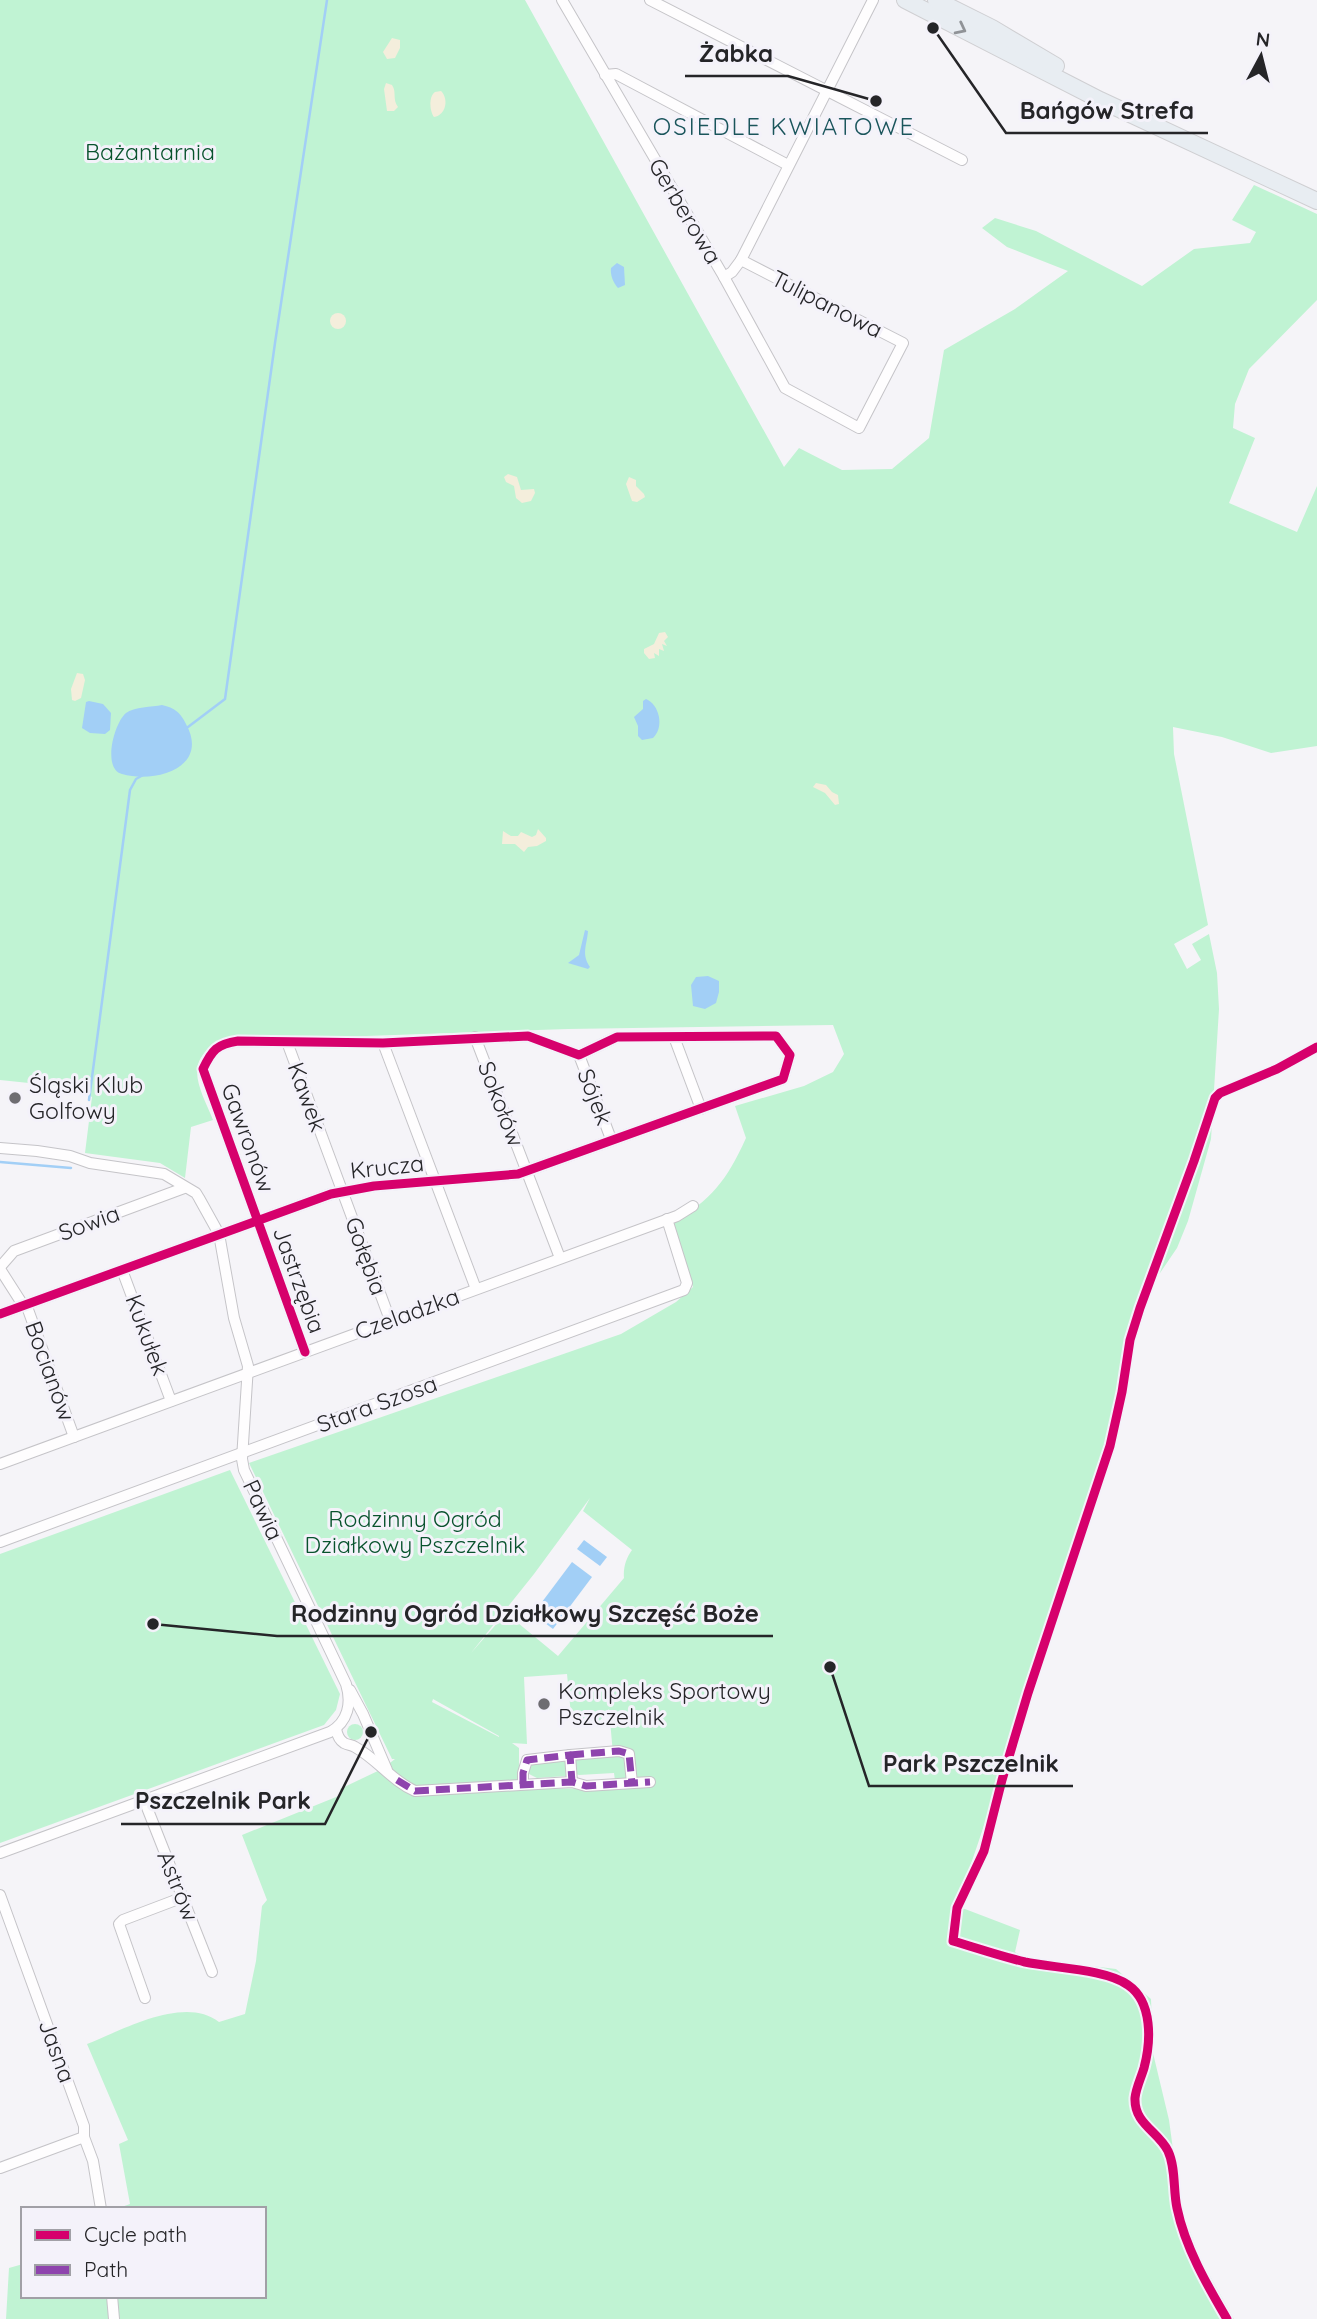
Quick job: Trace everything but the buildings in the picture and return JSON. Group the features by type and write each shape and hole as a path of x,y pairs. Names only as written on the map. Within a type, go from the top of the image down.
{"main road":[{"path":"905,0 1100,100 1317,201"},
{"path":"936,0 992,28 1161,127"}],"street":[{"name":"Gerberowa","path":"562,0 724,277"},
{"path":"650,0 962,160"},
{"path":"724,277 732,272 741,260 873,0"},
{"path":"605,75 616,74 788,165"},
{"name":"Tulipanowa","path":"724,277 785,388 859,428 903,343 741,260"},
{"path":"286,1042 383,1043 528,1036 579,1055 617,1037 674,1037 701,1109"},
{"name":"Krucza","path":"0,1314 341,1191 504,1177 526,1170 783,1079 790,1055 776,1036 674,1037"},
{"name":"Sokołów","path":"475,1037 560,1258"},
{"name":"Gawronów","path":"257,1221 203,1069 211,1052 225,1043 286,1042"},
{"name":"Kawek","path":"286,1042 341,1191"},
{"path":"383,1043 476,1289"},
{"name":"Sójek","path":"579,1055 611,1139"},
{"name":"Sowia","path":"0,1148 70,1156 90,1163 164,1174 196,1193 219,1234"},
{"name":"Sowia","path":"25,1305 0,1268 14,1251 184,1188"},
{"name":"Gołębia","path":"341,1191 390,1320"},
{"name":"Czeladzka","path":"0,1464 667,1219 693,1206"},
{"name":"Stara Szosa","path":"0,1542 684,1290 687,1283 667,1219"},
{"name":"Jastrzębia","path":"257,1221 305,1352"},
{"name":"Pawia","path":"219,1234 234,1318 248,1373 242,1454 244,1470 346,1684 348,1705 339,1725"},
{"name":"Kukułek","path":"122,1269 171,1401"},
{"name":"Bocianów","path":"25,1305 74,1437"},
{"path":"346,1684 366,1721 387,1770"},
{"path":"0,1853 357,1718 366,1721"},
{"path":"339,1725 338,1738 345,1744 364,1742 371,1732"},
{"path":"354,1745 387,1770 401,1785 415,1791 572,1782 586,1786 650,1782"},
{"path":"523,1784 527,1760 619,1751 629,1754 632,1783"},
{"path":"570,1755 572,1782"},
{"name":"Astrów","path":"144,1800 212,1972"},
{"name":"Jasna","path":"0,1895 84,2126 84,2137 93,2161 101,2207"},
{"path":"145,1998 119,1924 122,1920 181,1898"},
{"path":"0,2168 84,2137"},
{"path":"112,2298 114,2319"}],"green space":[{"path":"0,0 525,0 784,467 799,448 842,470 892,469 929,438 944,350 1015,309 1068,271 1007,247 982,228 995,218 1036,231 1142,286 1194,249 1250,243 1256,232 1232,220 1254,185 1317,214 1317,300 1249,369 1235,404 1233,428 1255,438 1229,503 1297,532 1317,486 1317,746 1271,753 1222,737 1173,727 1174,754 1208,925 1174,944 1187,969 1201,960 1192,944 1209,934 1217,973 1219,1009 1211,1139 1188,1221 1177,1248 1160,1273 1144,1284 1107,1453 1065,1587 956,1908 1020,1930 1015,1952 1026,1958 1116,1969 1151,1999 1153,2053 1169,2120 1181,2208 1201,2260 1234,2319 6,2319 9,2268 21,2265 21,2298 266,2298 266,2207 122,2207 130,2204 119,2144 128,2140 87,2044 135,2024 171,2013 205,2015 219,2022 245,2014 256,1961 262,1906 267,1900 242,1835 341,1795 340,1789 382,1769 395,1759 392,1759 249,1463 621,1334 676,1302 693,1287 672,1224 708,1197 724,1178 739,1153 746,1138 735,1106 804,1086 833,1072 844,1054 833,1025 568,1029 309,1038 213,1046 204,1054 197,1071 213,1120 191,1127 185,1178 160,1163 85,1153 92,1097 77,1088 0,1080","holes":["590,1498 583,1511 632,1550 625,1563 624,1578 558,1656 506,1613 471,1653","567,1674 572,1725 598,1723 609,1709 613,1754 575,1759 576,1774 614,1773 616,1788 519,1789 519,1748 512,1743 527,1744 524,1677","433,1699 499,1736 499,1737 432,1702"]},
{"path":"230,1470 340,1694 336,1710 324,1725 0,1843 0,1554"},
{"path":"355,1724 361,1726 361,1738 355,1740 349,1738 347,1732 349,1726"},
{"path":"565,1758 566,1776 537,1778 529,1774 528,1770 533,1762"}],"sand":[{"path":"392,38 400,40 400,48 395,58 387,59 383,52"},
{"path":"386,83 392,85 394,90 398,107 394,111 387,111 384,89"},
{"path":"441,91 445,98 444,110 434,117 431,97 435,92"},
{"path":"338,313 346,321 338,329 330,321"},
{"path":"508,474 517,477 521,490 534,489 531,501 522,503 516,498 514,486 506,482 504,477"},
{"path":"629,477 636,480 636,486 645,497 637,502 632,501 626,484"},
{"path":"665,632 668,637 664,641 667,646 662,644 664,651 659,649 659,656 654,653 655,658 649,659 644,649 654,644 659,633"},
{"path":"77,673 83,674 85,680 81,698 75,701 72,700 71,689"},
{"path":"816,783 826,785 838,795 839,804 835,805 825,793 813,787"},
{"path":"538,829 546,841 528,847 524,852 515,844 502,844 503,831 511,836 518,836 521,832 532,837"}],"water":[{"path":"617,263 624,267 625,285 618,288 611,276 611,268"},
{"path":"646,699 657,711 659,728 653,738 642,740 638,736 634,717 643,709 643,701"},
{"path":"86,702 103,704 111,713 110,730 105,734 90,733 82,728"},
{"path":"162,705 182,716 192,739 191,751 176,769 164,774 122,774 112,764 111,755 114,735 122,718 134,709"},
{"path":"585,930 588,931 585,954 590,967 588,969 568,963 579,955"},
{"path":"708,976 719,981 716,1003 705,1009 693,1006 691,985 696,977"},
{"path":"584,1540 607,1557 600,1566 577,1549"},
{"path":"572,1562 592,1577 553,1629 533,1614"}],"waterway":[{"path":"188,727 225,699 327,0"},
{"path":"89,1100 130,790 136,779 143,775"},
{"path":"0,1162 71,1168"}],"marked path":[{"path":"570,1755 619,1751 629,1754 632,1783"},
{"path":"523,1784 527,1760 570,1755 572,1782"},
{"path":"397,1780 415,1791 572,1782 586,1786 650,1782"}],"cycle path":[{"path":"0,1314 331,1194 374,1186 518,1174 783,1079 790,1055 776,1036 617,1037 579,1055 528,1036 383,1043 238,1041 220,1046 209,1057 203,1069 305,1352"},
{"path":"1227,2319 1204,2279 1185,2237 1177,2208 1168,2151 1142,2121 1136,2107 1135,2098 1144,2068 1149,2035 1146,2012 1136,1992 1107,1975 1025,1962 953,1941 957,1908 984,1851 1028,1693 1110,1446 1130,1340 1215,1098 1220,1093 1277,1069 1317,1047"}],"place":[{"name":"Bańgów Strefa","path":"933,28"},
{"name":"Żabka","path":"876,101"},
{"name":"Śląski Klub Golfowy","path":"15,1098"},
{"name":"Rodzinny Ogród Działkowy Szczęść Boże","path":"153,1624"},
{"name":"Park Pszczelnik","path":"830,1667"},
{"name":"Kompleks Sportowy Pszczelnik","path":"544,1704"},
{"name":"Pszczelnik Park","path":"371,1732"}],"district":[{"name":"OSIEDLE KWIATOWE","path":"784,127"}],"park label":[{"name":"Bażantarnia","path":"150,152"},
{"name":"Rodzinny Ogród Działkowy Pszczelnik","path":"415,1532"}]}
